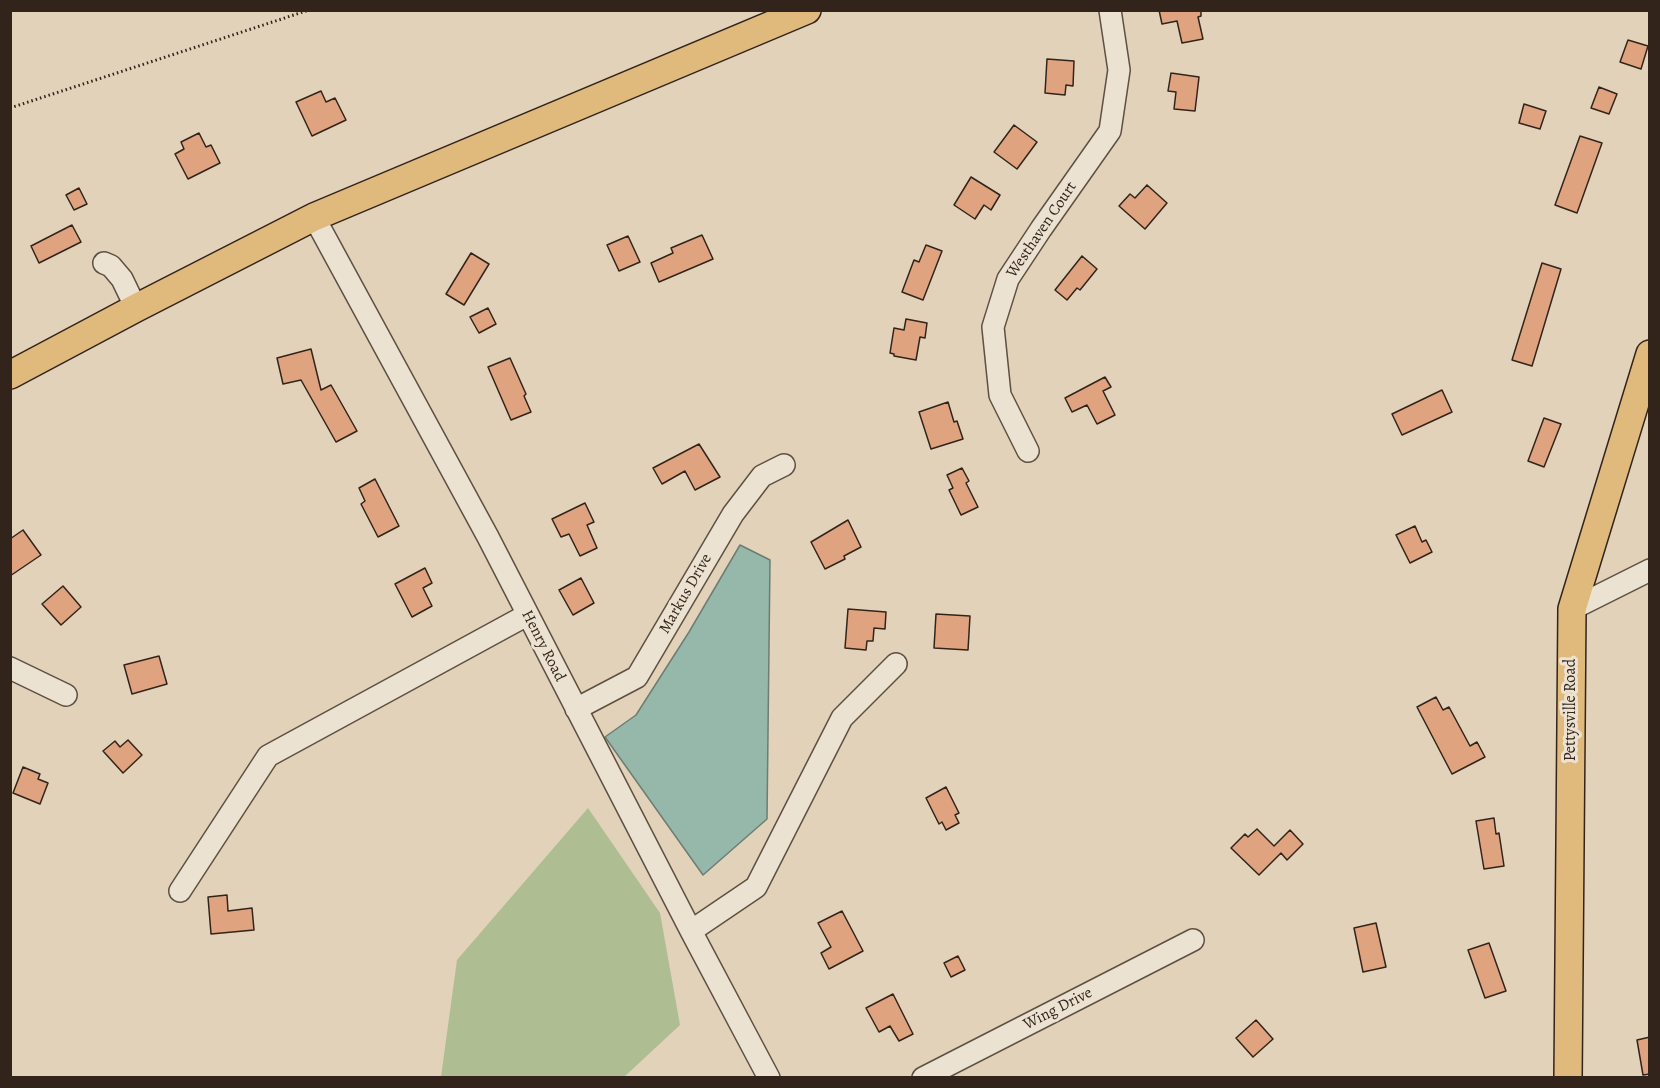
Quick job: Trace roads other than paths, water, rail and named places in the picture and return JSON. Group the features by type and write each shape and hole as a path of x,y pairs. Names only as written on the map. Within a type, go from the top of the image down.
{"main road":[{"path":"10,375 314,217 807,10"},
{"name":"Pettysville Road","path":"1568,1077 1572,609 1650,354"}],"street":[{"name":"Westhaven Court","path":"1028,451 1000,395 993,327 1008,279 1110,130 1119,70 1110,10"},
{"name":"Henry Road","path":"314,217 488,537 769,1077"},
{"path":"104,263 111,266 122,279 136,308"},
{"name":"Markus Drive","path":"576,709 637,677 733,514 762,476 784,465"},
{"path":"1572,609 1650,570"},
{"path":"180,891 268,756 527,615"},
{"path":"691,931 756,886 842,718 896,664"},
{"path":"10,668 66,695"},
{"name":"Wing Drive","path":"923,1077 1193,940"}]}
